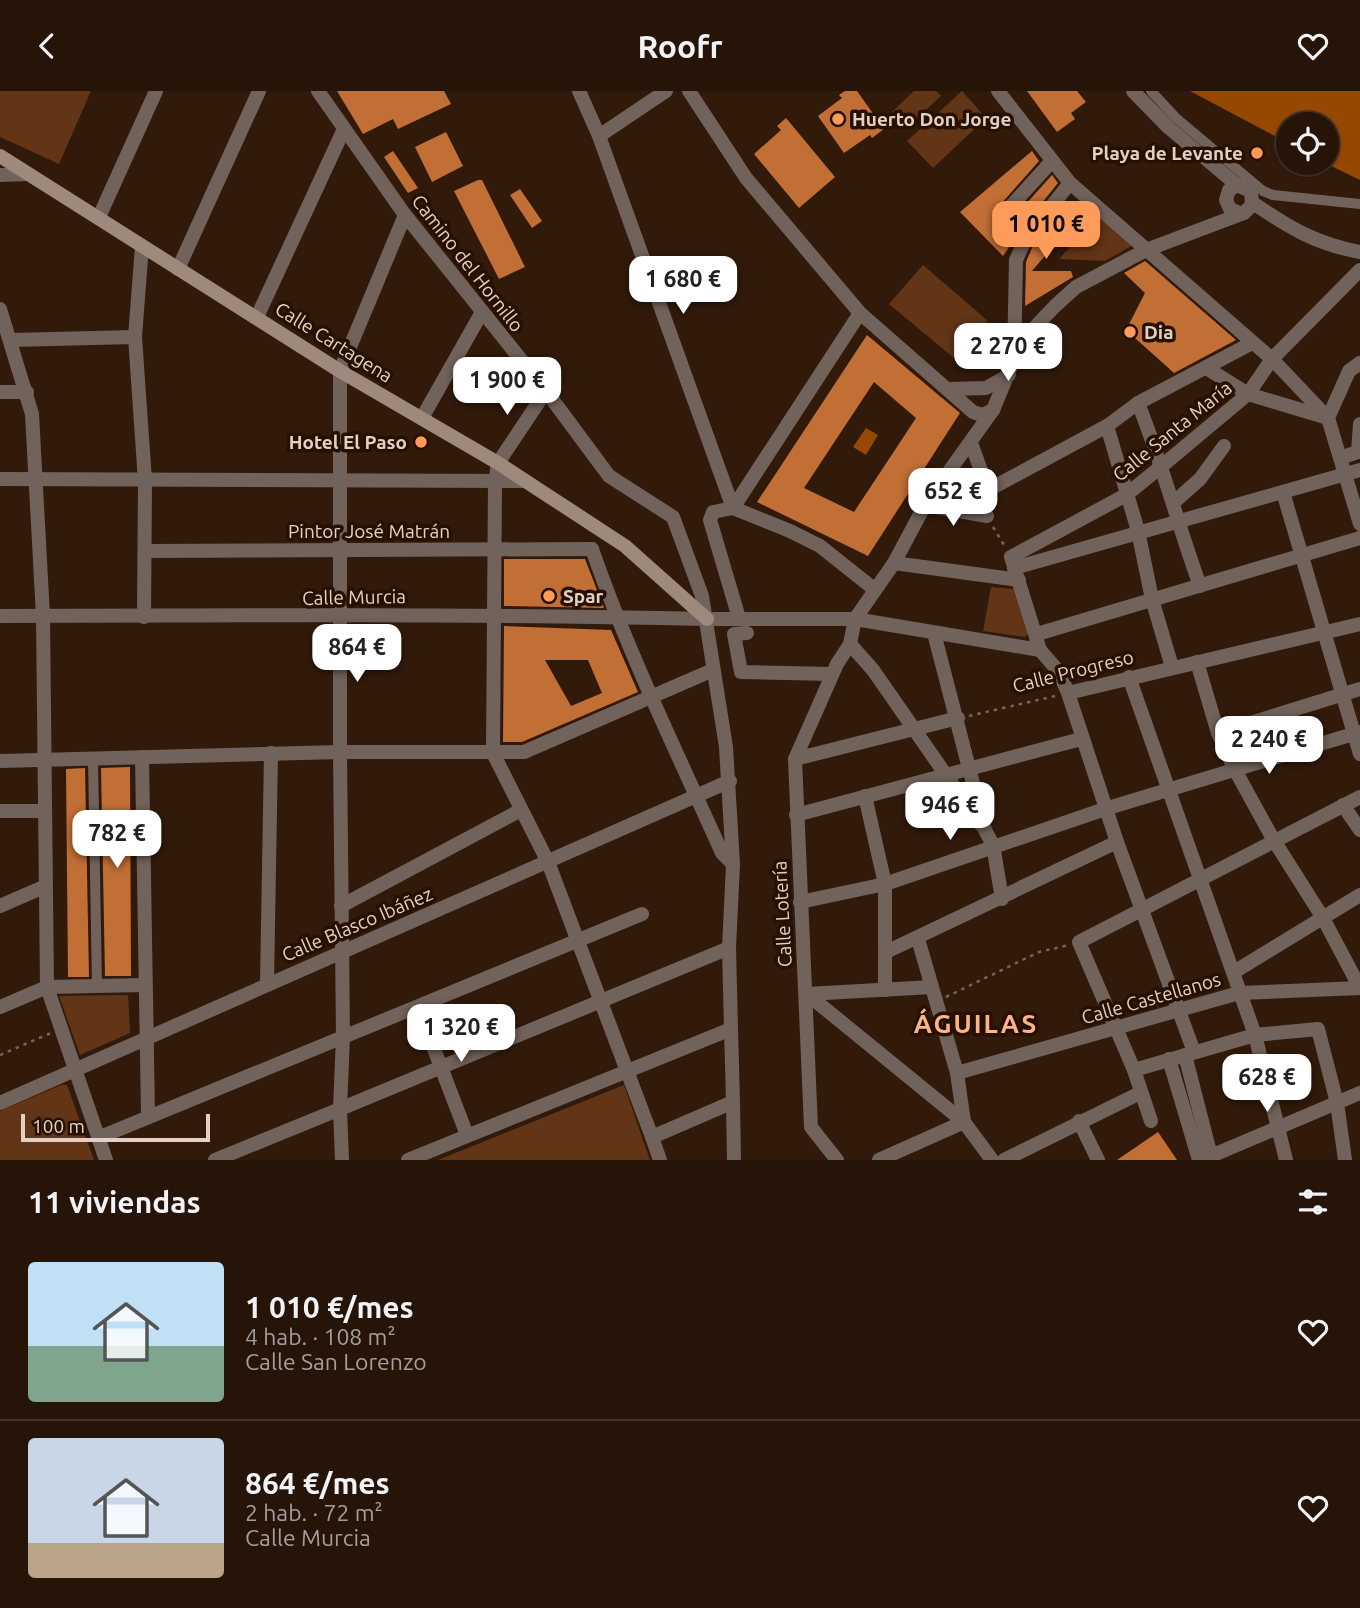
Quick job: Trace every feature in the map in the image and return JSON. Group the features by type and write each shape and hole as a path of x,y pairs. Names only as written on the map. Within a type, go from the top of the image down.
{"main road":[{"name":"Calle Cartagena","path":"0,156 341,370 498,463 625,546 707,619"}],"street":[{"path":"99,216 156,91"},
{"path":"178,269 259,91"},
{"name":"Camino del Hornillo","path":"318,91 405,215 546,391 609,476 673,517 702,596 707,619 730,781 733,864 729,949 734,1160"},
{"path":"579,91 599,136 733,508"},
{"path":"599,136 666,91"},
{"path":"689,91 746,178 860,313 972,410 982,415 995,406"},
{"path":"998,91 1070,183 1272,359 1328,418 1360,524"},
{"path":"1133,91 1168,127 1237,185 1251,191 1253,203 1295,232 1331,247 1360,252"},
{"path":"1151,91 1176,118 1263,191 1273,195 1360,204"},
{"path":"257,317 344,129"},
{"path":"1026,238 1003,215 1051,162"},
{"path":"0,175 28,174"},
{"path":"1002,899 993,845 985,830 873,670 850,644 855,619 894,563 925,505 995,406 1014,359 1016,260 1026,238 1070,183"},
{"path":"1199,229 1226,200 1228,190 1237,185"},
{"path":"1226,200 1230,209 1238,213"},
{"path":"1014,359 1036,326 1076,286 1146,250 1247,211 1253,203"},
{"path":"342,1160 338,618 341,549 341,370 405,215"},
{"path":"142,246 135,337 145,481 145,617"},
{"name":"Calle Santa María","path":"1015,568 1126,495 1248,394 1272,359 1360,270"},
{"path":"0,309 32,414 43,616 47,987 106,1160"},
{"path":"422,418 482,312"},
{"path":"733,508 860,313"},
{"path":"11,340 135,337"},
{"path":"1009,375 981,388 969,400 973,440 988,490 1107,426 1138,403 1208,369 1252,343"},
{"path":"1328,418 1349,371 1360,363"},
{"path":"1208,369 1248,394 1328,418"},
{"path":"950,390 981,388 994,393 995,406"},
{"path":"546,391 498,463 495,483 493,753 548,862 660,1160"},
{"path":"0,393 27,392"},
{"path":"1138,403 1163,465 1177,520 1200,586"},
{"path":"1340,458 1358,452 1360,424"},
{"path":"1107,426 1138,531 1152,599 1172,667"},
{"path":"1173,503 1200,479 1224,446"},
{"path":"894,563 1015,568 1360,470"},
{"path":"0,479 495,483 522,481"},
{"path":"1283,492 1342,695 1357,733 1360,754"},
{"path":"925,505 987,516"},
{"path":"740,618 710,520 713,512 733,508 820,546 874,589"},
{"path":"609,537 592,549 616,618 722,853 733,864"},
{"path":"1037,634 1360,538"},
{"name":"Pintor José Matrán","path":"145,551 592,549"},
{"path":"1015,568 1040,650 1059,672 1068,693 1117,842 1180,1010 1205,1158"},
{"name":"Calle Murcia","path":"0,616 338,618 496,615 855,619 1040,650"},
{"name":"Calle Progreso","path":"1068,693 1360,624"},
{"path":"747,633 734,634 741,672 834,669"},
{"path":"934,633 985,830"},
{"name":"Calle Lotería","path":"837,1160 811,1127 795,759 834,669 850,644"},
{"path":"1197,662 1219,733 1234,768 1273,839 1324,918 1360,988"},
{"path":"0,761 271,753 524,752 713,670"},
{"path":"1129,677 1255,1035 1286,1160"},
{"path":"1219,733 1360,689"},
{"path":"795,759 957,718"},
{"path":"800,902 885,884 1108,808 1357,733"},
{"path":"796,815 1081,739"},
{"path":"267,983 271,753"},
{"path":"142,757 148,1116"},
{"path":"93,758 97,987"},
{"name":"Calle Blasco Ibáñez","path":"0,1103 146,1036 342,953 730,781"},
{"path":"865,796 885,884 885,990"},
{"path":"1152,1121 1134,1070 1079,942 1273,839 1360,797"},
{"path":"1343,804 1360,830"},
{"path":"341,906 521,810"},
{"path":"0,811 45,811"},
{"path":"886,952 1117,842"},
{"path":"0,906 46,886"},
{"path":"1234,972 1360,895"},
{"path":"98,1137 642,914"},
{"path":"918,939 957,1073 964,1122"},
{"path":"215,1160 729,949"},
{"path":"0,1006 47,987 145,985"},
{"path":"807,994 932,987"},
{"name":"Calle Castellanos","path":"957,1073 1239,993 1360,988"},
{"path":"807,994 964,1122 992,1160"},
{"path":"418,1007 467,1135"},
{"path":"408,1160 731,1029"},
{"path":"1134,1070 1255,1035 1318,1029 1336,1103 1345,1160"},
{"path":"1169,1059 1205,1158"},
{"path":"1004,1160 1140,1093"},
{"path":"1205,1158 1360,1093"},
{"path":"652,1137 733,1102"},
{"path":"1079,1121 1098,1160"},
{"path":"879,1160 964,1122"}],"path":[{"name":"Calle Progreso","path":"957,718 1068,693"},
{"path":"937,1002 1039,952 1079,942"},
{"path":"0,1055 60,1029"}],"shaded area":[{"path":"0,91 91,91 59,164 0,137"},
{"path":"914,91 936,91 941,96 907,128 892,112"},
{"path":"962,91 986,118 933,168 907,141"},
{"path":"1190,91 1360,91 1360,180 1339,170 1339,112 1276,112 1276,137"},
{"path":"1099,216 1133,245 1105,261 1059,259"},
{"path":"923,265 988,321 954,358 889,304"},
{"path":"866,428 878,435 866,455 853,447"},
{"path":"991,587 1014,589 1030,632 1025,637 983,631"},
{"path":"128,995 130,1033 80,1055 59,996"},
{"path":"61,1085 67,1085 94,1160 0,1160 0,1111"},
{"path":"624,1085 650,1160 438,1160"}],"building":[{"path":"337,91 444,91 451,104 398,129 393,119 363,134"},
{"path":"845,91 857,91 884,129 844,153 818,116 842,98 839,95"},
{"path":"1027,91 1077,91 1086,102 1071,113 1075,119 1057,132"},
{"path":"786,118 835,177 799,208 754,154 781,130 777,126"},
{"path":"446,132 463,166 432,182 415,147"},
{"path":"393,151 418,188 408,193 384,157"},
{"path":"1032,151 1039,161 994,212 996,221 1014,240 1003,256 960,212"},
{"path":"1052,175 1058,183 1025,224 1016,215"},
{"path":"482,180 525,267 499,279 454,191"},
{"path":"520,189 542,221 532,228 510,195"},
{"path":"1061,210 1074,222 1032,271 1071,271 1073,277 1025,306 1026,262 1034,243"},
{"path":"1145,261 1236,340 1174,373 1126,330 1145,293 1124,273"},
{"path":"867,335 960,413 868,556 757,502","holes":["874,382 916,418 854,512 804,488"]},
{"path":"504,559 585,559 604,608 504,606"},
{"path":"504,626 611,630 638,692 522,742 503,742","holes":["545,660 588,660 602,693 571,706"]},
{"path":"130,767 131,976 105,976 101,768"},
{"path":"85,768 89,977 68,977 66,769"},
{"path":"1158,1132 1177,1160 1117,1160"}],"place":[{"name":"Huerto Don Jorge","path":"838,119"},
{"name":"Playa de Levante","path":"1257,153"},
{"name":"Dia","path":"1130,332"},
{"name":"Hotel El Paso","path":"421,442"},
{"name":"Spar","path":"549,596"}],"district":[{"name":"ÁGUILAS","path":"976,1023"}]}
